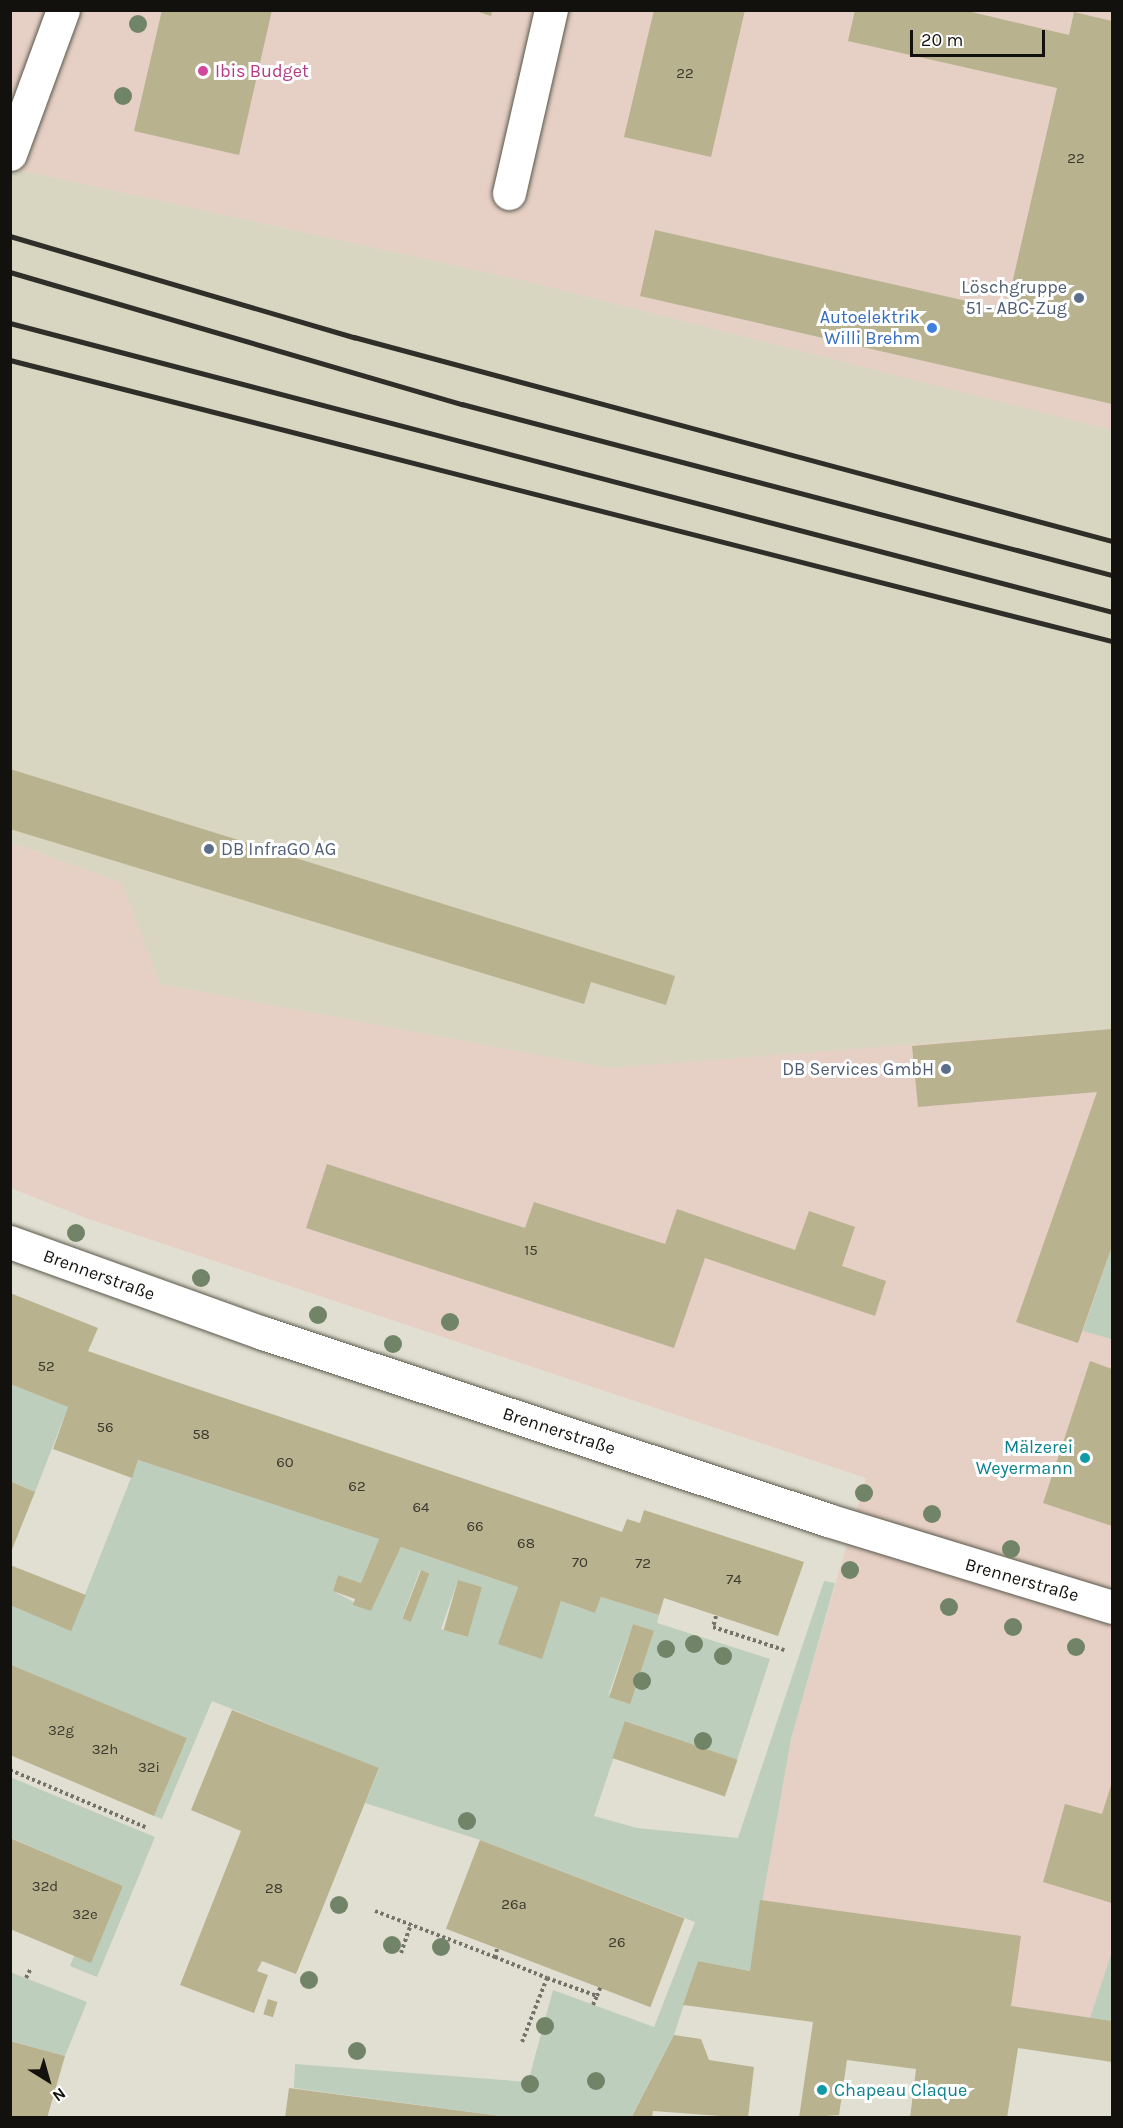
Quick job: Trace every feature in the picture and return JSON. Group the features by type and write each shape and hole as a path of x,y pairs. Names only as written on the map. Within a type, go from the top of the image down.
{"street":[{"path":"10,154 63,10"},
{"path":"509,193 550,10"},
{"name":"Brennerstraße","path":"10,1242 263,1333 792,1508 1113,1607"}],"path":[{"path":"716,1616 713,1627 784,1650"},
{"path":"10,1770 145,1827"},
{"path":"375,1911 597,1996"},
{"path":"401,1953 411,1924"},
{"path":"495,1957 497,1948"},
{"path":"26,1978 31,1968"},
{"path":"522,2042 547,1978"},
{"path":"593,2005 600,1988"}],"shaded area":[{"path":"11,11 1112,11 1112,430 526,281 11,168"},
{"path":"10,168 526,281 1112,430 1112,1029 608,1068 160,984 122,883 11,842"},
{"path":"10,842 122,883 160,984 608,1068 1112,1029 1112,2021 750,1971 791,1739 866,1478 86,1218 11,1188"}],"green space":[{"path":"1112,1246 1112,1339 1083,1331"},
{"path":"10,1384 68,1407 35,1492 11,1481"},
{"path":"138,1460 379,1539 361,1583 338,1575 333,1591 371,1611 401,1547 518,1587 499,1644 541,1658 561,1601 595,1613 601,1597 659,1615 657,1623 770,1659 737,1760 626,1721 594,1816 637,1828 738,1838 824,1581 835,1583 791,1739 750,1971 698,1961 674,2035 631,2117 508,2117 294,2088 295,2064 528,2082 553,1990 654,2027 695,1922 480,1840 365,1803 379,1769 212,1701 162,1819 154,1816 187,1738 11,1666 11,1605 71,1630","holes":["420,1570 429,1573 410,1621 402,1618","458,1580 482,1587 466,1637 441,1629","633,1624 653,1631 608,1696"]},
{"path":"10,1777 155,1837 97,1977 70,1966 74,1956 91,1962 123,1886 11,1838"},
{"path":"1112,1952 1112,2021 1090,2018"},
{"path":"10,1972 87,2002 65,2056 11,2041"}],"building":[{"name":"Ibis Budget","path":"162,10 272,10 239,155 134,131"},
{"path":"473,10 492,10 491,16"},
{"path":"654,10 745,10 711,157 624,137"},
{"path":"855,10 963,10 1069,35 1074,12 1112,21 1112,404 640,296 655,230 1006,310 1057,88 848,41"},
{"path":"10,769 675,976 666,1005 591,982 584,1004 10,829"},
{"path":"1112,1029 1112,1246 1078,1343 1016,1322 1097,1092 918,1107 912,1046"},
{"path":"327,1164 525,1228 534,1202 665,1244 677,1209 795,1250 809,1211 855,1227 842,1266 886,1281 875,1316 705,1258 674,1348 306,1228"},
{"path":"10,1293 98,1328 88,1351 168,1379 622,1532 627,1519 640,1523 644,1510 804,1562 778,1636 664,1598 659,1615 601,1597 595,1613 561,1601 542,1659 498,1644 518,1587 401,1547 371,1611 353,1605 355,1599 333,1591 338,1575 361,1583 379,1539 138,1460 132,1478 53,1449 68,1407 10,1384"},
{"name":"Mälzerei Weyermann","path":"1090,1361 1112,1369 1112,1526 1043,1503"},
{"path":"10,1481 35,1492 11,1552 10,1552"},
{"path":"10,1565 86,1595 71,1631 10,1605"},
{"path":"421,1570 429,1573 411,1622 402,1619"},
{"path":"458,1580 482,1587 468,1637 444,1630"},
{"path":"633,1624 654,1631 630,1704 609,1697"},
{"path":"11,1665 187,1738 154,1816 10,1755"},
{"path":"232,1710 379,1768 296,1974 262,1961 257,1971 268,1975 254,2013 180,1985 241,1831 191,1810"},
{"path":"625,1721 738,1760 725,1797 612,1758"},
{"path":"1112,1782 1112,1903 1043,1882 1065,1804 1102,1814"},
{"path":"10,1838 123,1886 91,1963 10,1929"},
{"path":"480,1840 684,1918 650,2007 446,1929"},
{"path":"760,1900 1021,1936 1011,2006 1112,2021 1112,2062 1018,2048 1007,2118 910,2118 916,2069 847,2060 839,2115 799,2118 813,2022 683,2005 698,1961 750,1971"},
{"path":"268,1999 278,2002 273,2017 263,2014"},
{"path":"674,2035 701,2039 709,2060 754,2067 748,2118 653,2111 652,2118 631,2118"},
{"path":"10,2041 65,2056 47,2118 10,2118"},
{"path":"289,2088 500,2116 500,2118 285,2118"}],"railway":[{"path":"10,236 354,337 1112,541"},
{"path":"10,272 462,404 1112,575"},
{"path":"10,323 1112,612"},
{"path":"10,360 1112,641"}],"place":[{"name":"Ibis Budget","path":"203,71"},
{"name":"Löschgruppe 51 - ABC-Zug","path":"1079,298"},
{"name":"Autoelektrik Willi Brehm","path":"932,328"},
{"name":"DB InfraGO AG","path":"209,849"},
{"name":"DB Services GmbH","path":"946,1069"},
{"name":"Mälzerei Weyermann","path":"1085,1458"},
{"name":"Chapeau Claque","path":"822,2090"}]}
